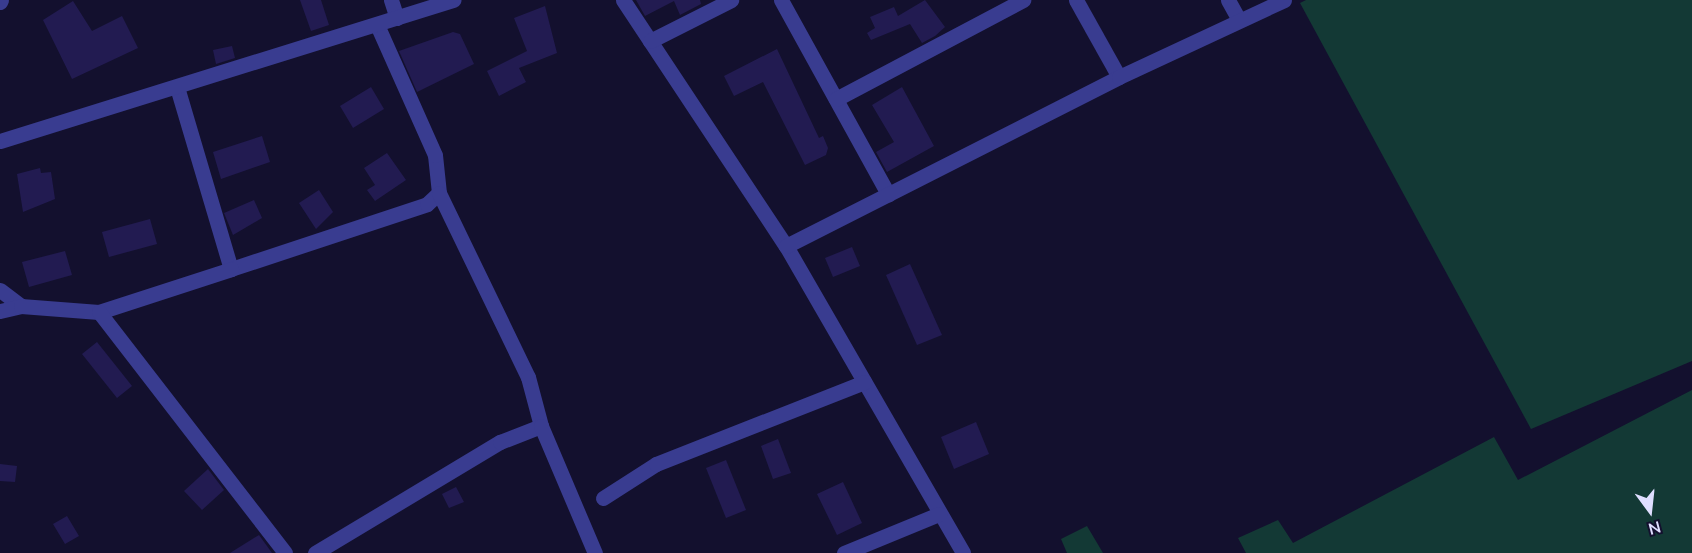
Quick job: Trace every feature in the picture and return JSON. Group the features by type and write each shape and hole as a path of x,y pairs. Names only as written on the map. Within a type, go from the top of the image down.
{"street":[{"path":"391,0 397,18"},
{"path":"0,141 378,27 397,18 454,0"},
{"path":"623,0 786,246 963,553"},
{"path":"650,41 731,0"},
{"path":"781,0 888,194"},
{"path":"836,99 1023,0"},
{"path":"1076,0 1119,76"},
{"path":"1228,0 1239,20"},
{"path":"786,246 1119,76 1284,0"},
{"path":"378,27 435,155 439,193 528,377 541,426 595,553"},
{"path":"177,87 231,269"},
{"path":"0,311 21,306 99,312 427,204 439,193"},
{"path":"0,290 21,306"},
{"path":"99,312 285,553"},
{"path":"603,498 656,464 864,382"},
{"path":"315,553 500,442 541,426"},
{"path":"844,553 939,514"}],"green space":[{"path":"1306,0 1692,0 1692,361 1531,429 1300,3"},
{"path":"1692,390 1692,553 1246,553 1238,538 1278,520 1293,543 1494,437 1518,480"},
{"path":"1087,526 1103,553 1067,553 1061,539"}],"building":[{"path":"300,0 321,0 329,25 311,31"},
{"path":"636,0 700,0 701,4 680,15 674,1 645,16"},
{"path":"925,0 945,27 935,36 922,43 910,24 871,40 867,33 875,28 870,17 894,7 898,16"},
{"path":"73,1 92,31 122,16 138,48 72,79 43,20"},
{"path":"545,6 557,53 519,68 526,82 499,96 487,71 527,51 514,18"},
{"path":"453,32 460,34 474,64 417,92 399,51"},
{"path":"232,46 235,58 216,64 213,50"},
{"path":"777,49 819,138 823,136 828,148 826,155 805,165 763,82 734,96 724,76"},
{"path":"371,87 384,109 353,128 340,106"},
{"path":"902,87 934,146 887,172 876,152 894,142 872,105"},
{"path":"262,136 270,162 221,179 213,152"},
{"path":"387,153 406,180 375,201 367,190 375,185 364,168"},
{"path":"40,168 41,173 51,172 55,199 23,212 17,174"},
{"path":"319,190 333,212 316,229 299,203"},
{"path":"254,200 262,218 233,235 224,213"},
{"path":"150,219 157,244 109,257 102,232"},
{"path":"852,247 860,266 833,277 825,258"},
{"path":"65,251 72,275 29,287 22,262"},
{"path":"910,264 942,335 917,345 886,275"},
{"path":"97,342 132,386 117,398 82,354"},
{"path":"976,422 989,454 954,469 941,437"},
{"path":"778,439 791,473 773,479 761,446"},
{"path":"726,460 746,510 726,518 706,468"},
{"path":"0,464 17,466 15,482 0,481"},
{"path":"208,469 224,490 202,510 184,491"},
{"path":"843,482 862,523 837,535 817,494"},
{"path":"456,487 464,502 449,508 442,494"},
{"path":"67,516 79,536 65,544 53,524"},
{"path":"259,535 272,553 230,553"}]}
